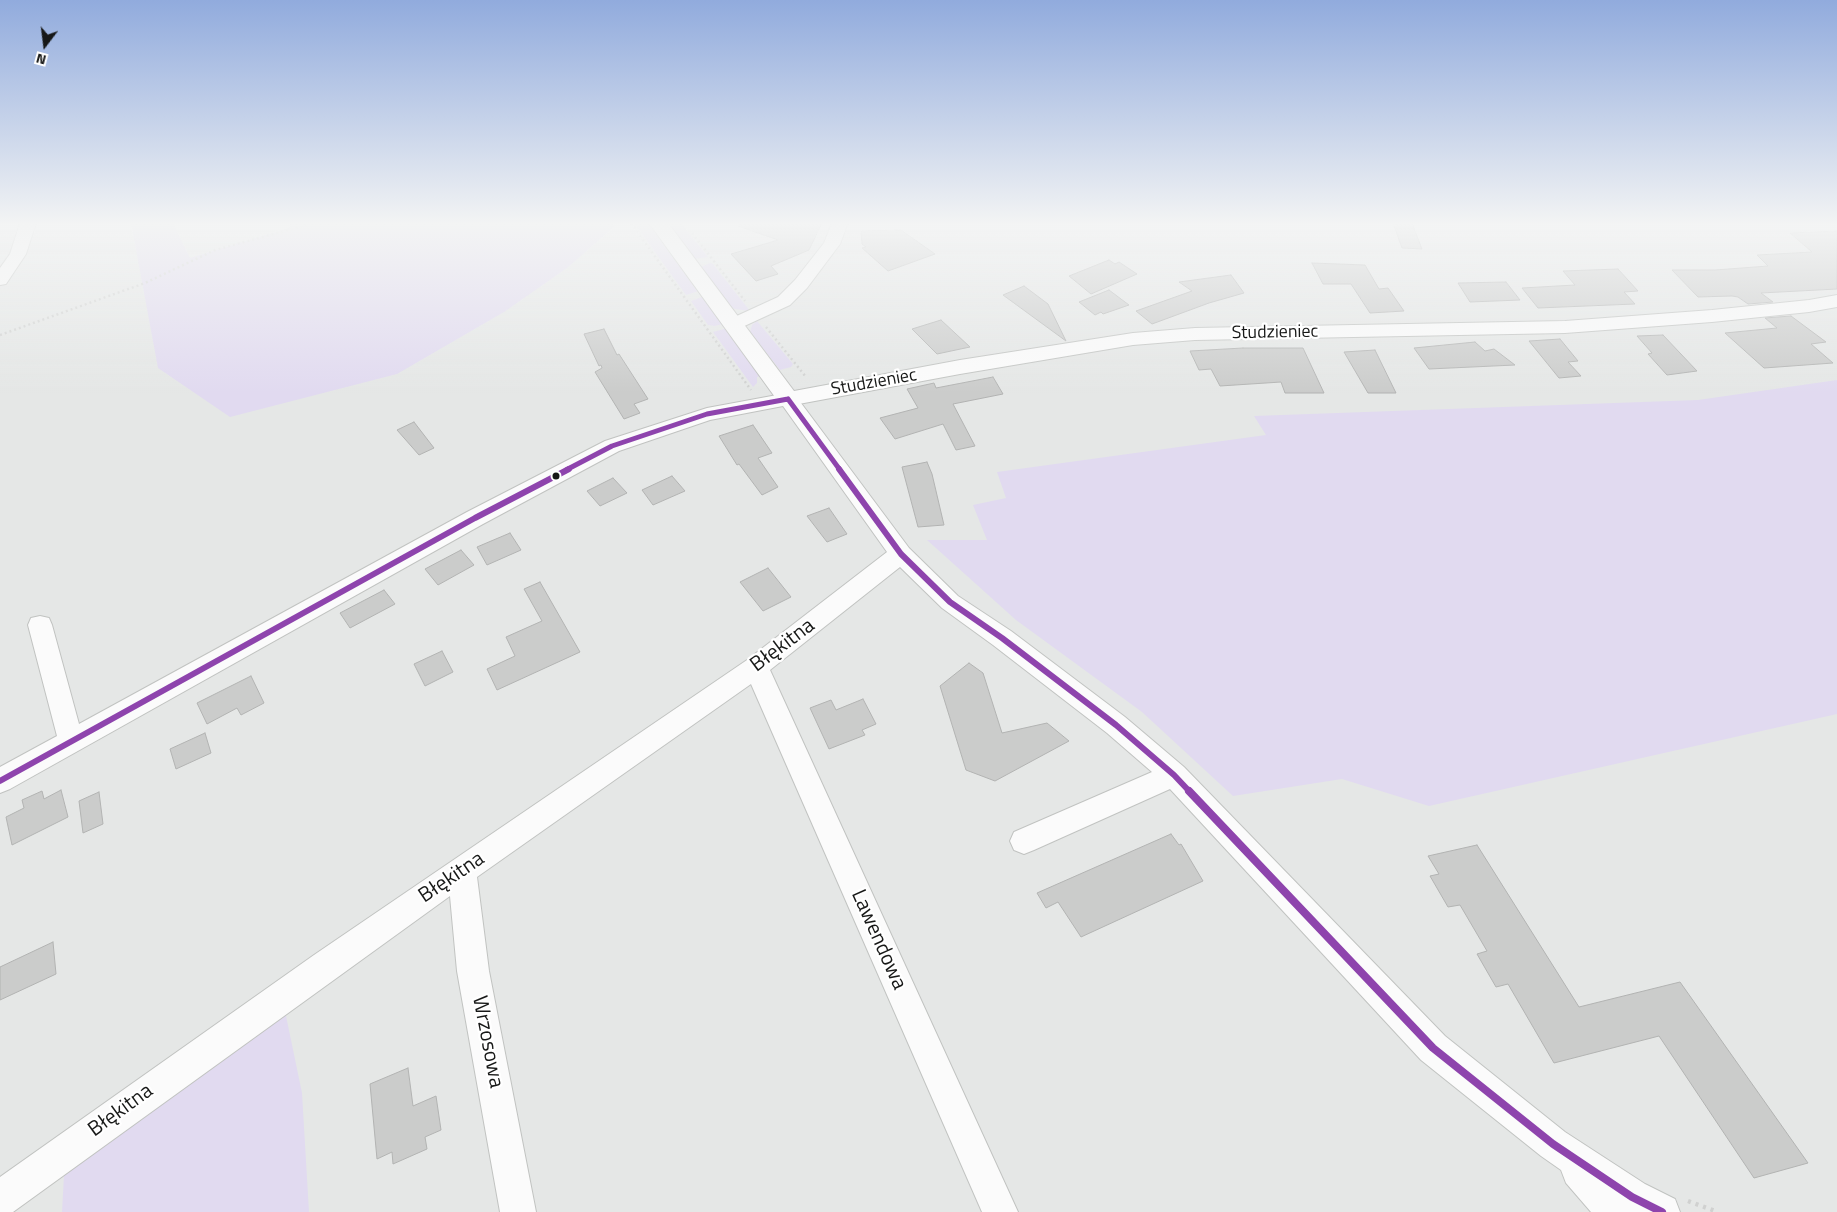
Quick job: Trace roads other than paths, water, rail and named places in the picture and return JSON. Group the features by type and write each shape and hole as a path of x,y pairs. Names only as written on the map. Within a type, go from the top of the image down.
{"main road":[{"path":"701,280 788,399"},
{"name":"Studzieniec","path":"788,399 950,368 1133,339 1195,334 1413,331 1566,326 1712,316 1809,306 1837,301"}],"street":[{"path":"734,324 784,301 804,280"},
{"path":"788,399 901,554 950,602 1002,638 1116,726 1174,775 1229,831 1432,1048 1553,1144 1632,1197 1662,1212"},
{"name":"Studzieniec","path":"0,781 475,518 612,446 707,414 758,403 788,399"},
{"name":"Błękitna","path":"0,1199 325,966 756,667 901,554"},
{"path":"40,625 71,741"},
{"name":"Lawendowa","path":"756,667 1000,1212"},
{"path":"1024,841 1174,775"},
{"name":"Wrzosowa","path":"462,872 473,970 518,1212"},
{"path":"1553,1144 1616,1212"}]}
